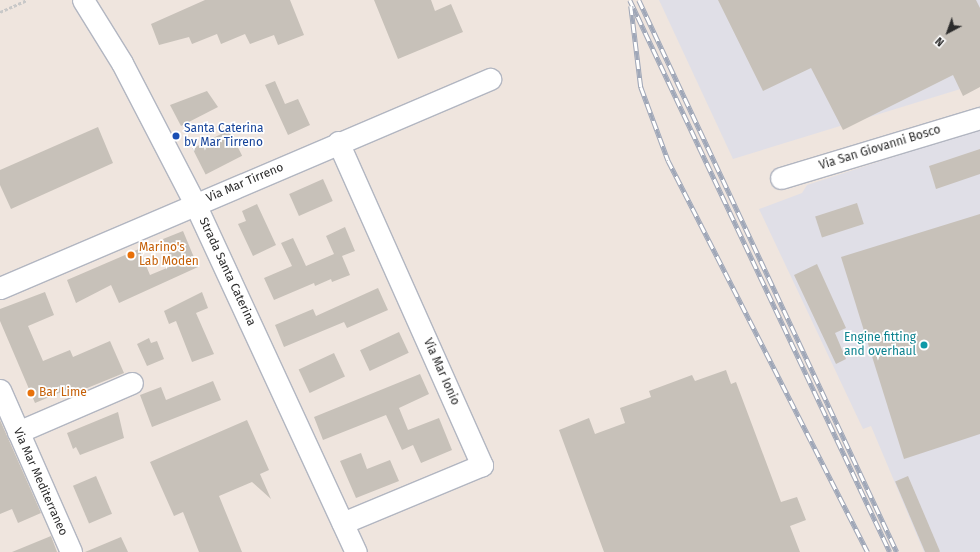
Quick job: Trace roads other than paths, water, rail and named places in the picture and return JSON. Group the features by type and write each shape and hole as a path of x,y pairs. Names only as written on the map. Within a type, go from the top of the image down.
{"street":[{"name":"Strada Santa Caterina","path":"83,0 122,63 195,204 356,552"},
{"name":"Via Mar Tirreno","path":"0,288 338,142 490,79"},
{"name":"Via San Giovanni Bosco","path":"781,178 980,118"},
{"name":"Via Mar Ionio","path":"338,142 482,465 343,523"},
{"path":"18,432 132,383"},
{"name":"Via Mar Mediterraneo","path":"0,390 71,552"}],"railway":[{"path":"630,0 890,552"},
{"path":"639,0 897,552"},
{"path":"631,6 641,87 668,160 868,552"}],"place":[{"name":"Santa Caterina bv Mar Tirreno","path":"176,136"},
{"name":"Marino's Lab Moden","path":"131,255"},
{"name":"Engine fitting and overhaul","path":"924,345"},
{"name":"Bar Lime","path":"31,393"}]}
